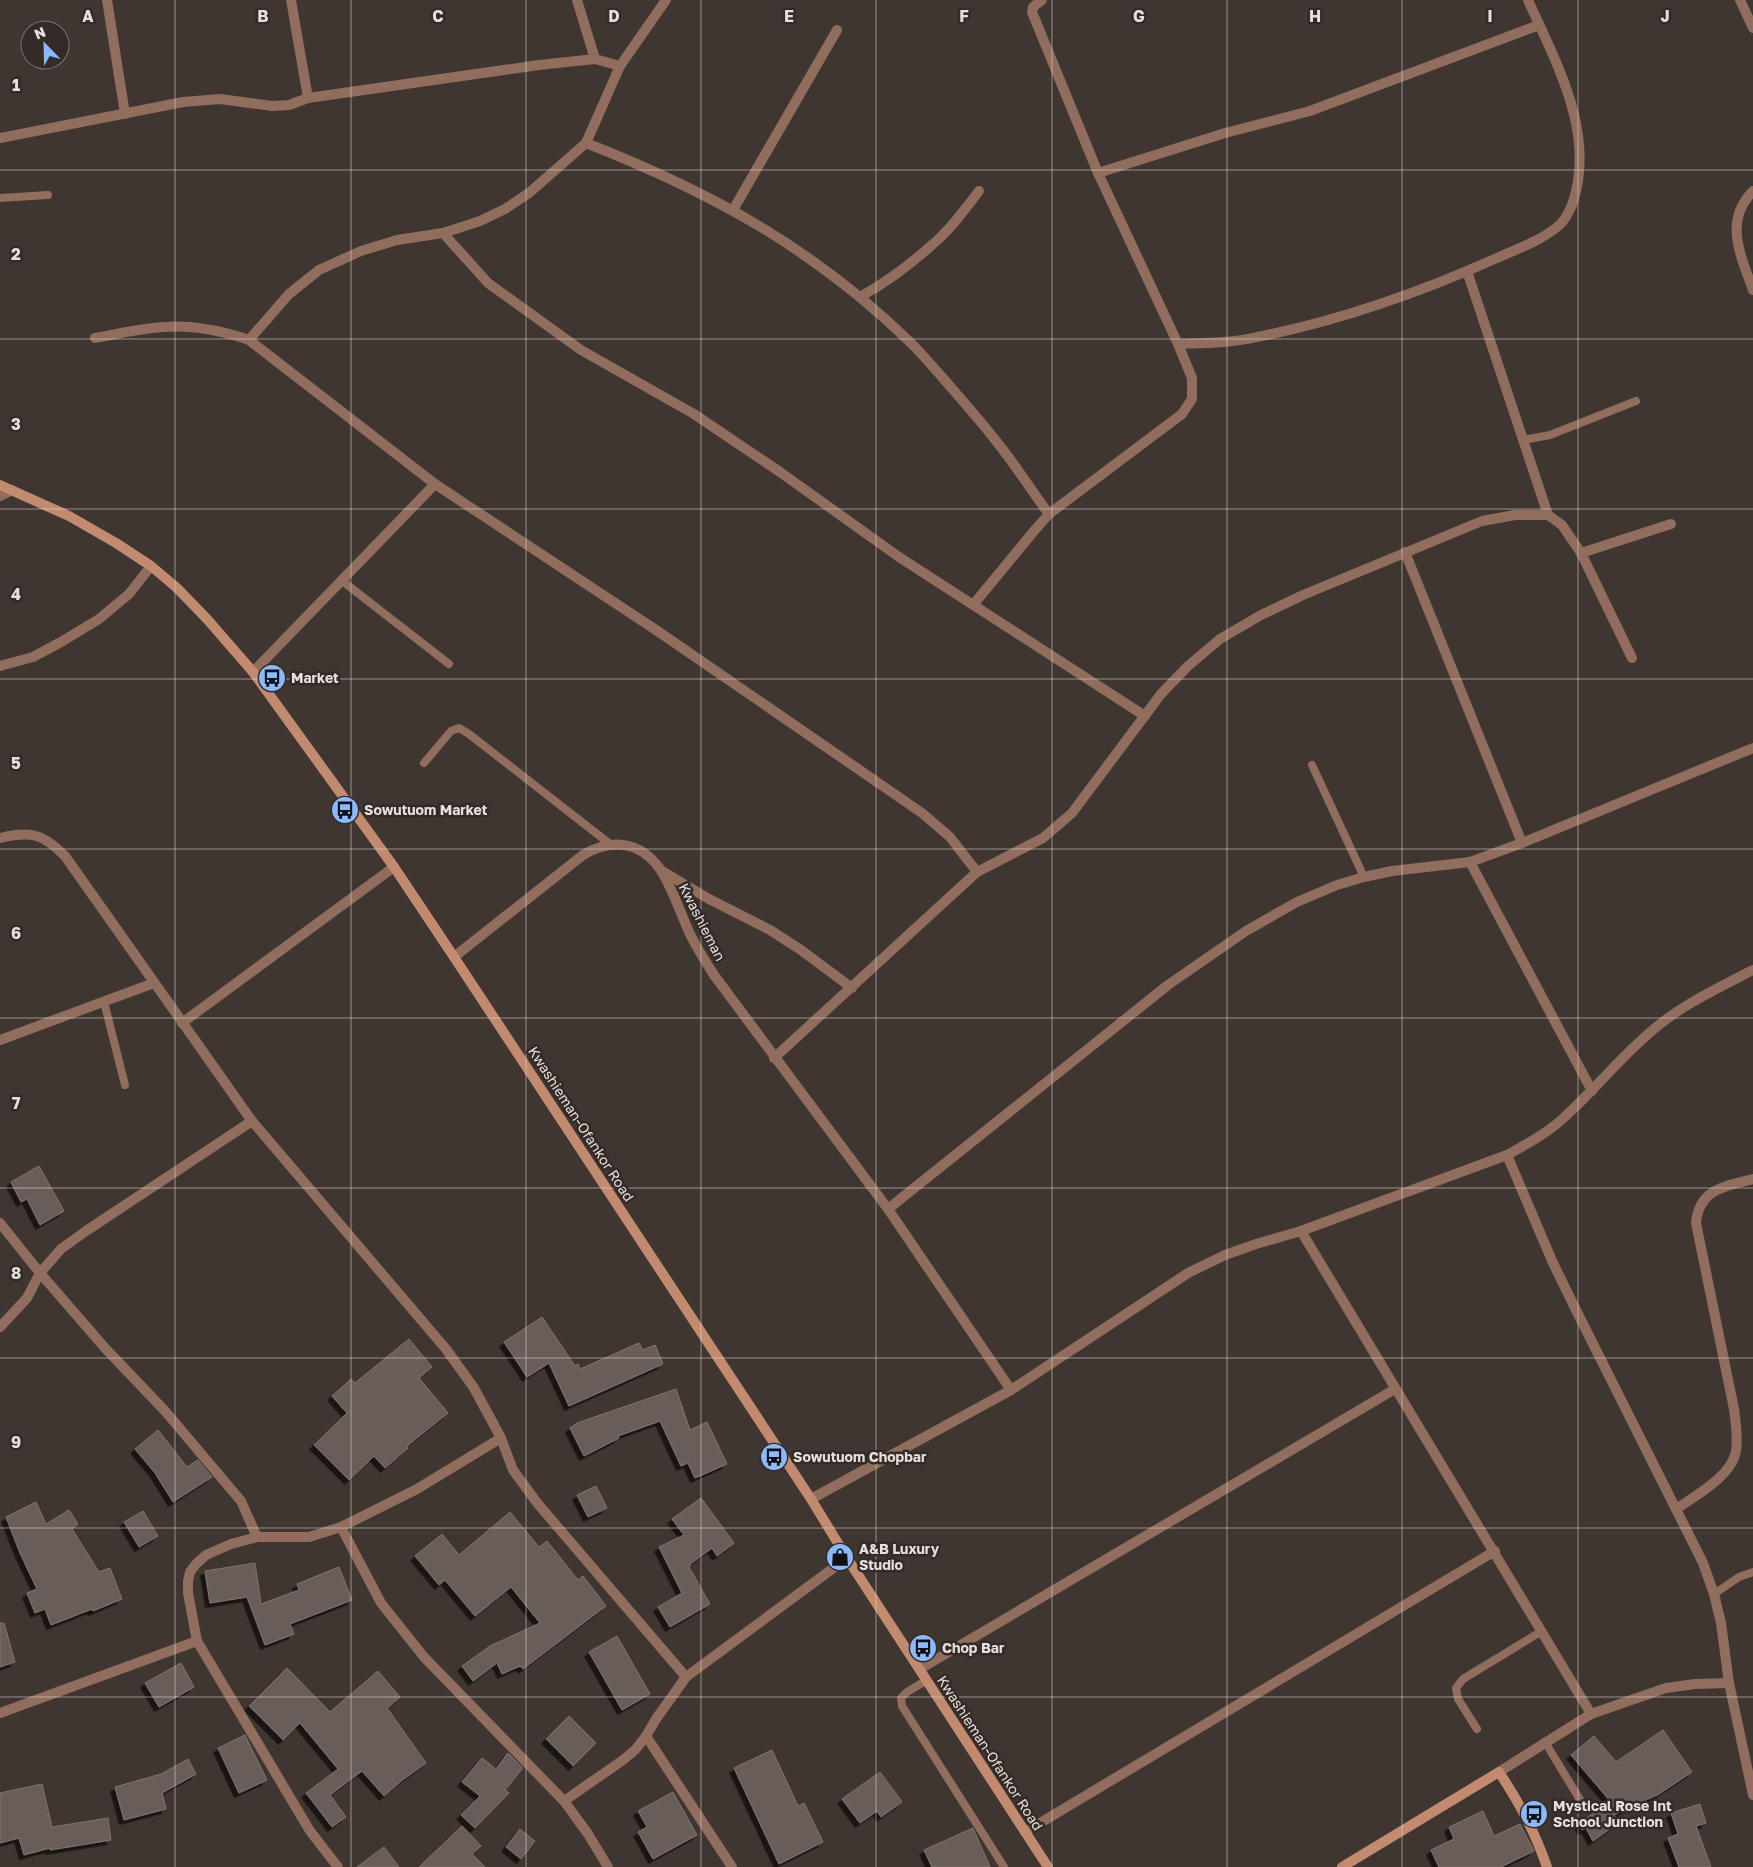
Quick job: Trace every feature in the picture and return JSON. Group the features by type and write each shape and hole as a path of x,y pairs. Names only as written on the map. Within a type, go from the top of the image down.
{"main road":[{"name":"Kwashieman-Ofankor Road","path":"0,485 69,516 151,566 177,588 207,619 253,672 394,867 454,957 811,1499 847,1558 1048,1867"},
{"path":"1342,1867 1499,1772 1533,1828 1547,1867"}],"street":[{"path":"107,0 125,114"},
{"path":"291,0 308,98"},
{"path":"577,0 595,59"},
{"path":"249,340 289,294 319,270 361,251 397,240 443,233 480,221 505,209 529,193 586,143 620,66 666,0"},
{"path":"973,605 1049,514 1182,414 1188,407 1193,391 1192,378 1178,344 1098,173 1032,12 1033,7 1042,0"},
{"path":"1178,344 1221,343 1255,338 1294,329 1376,304 1467,271 1538,239 1559,226 1571,207 1578,181 1578,129 1567,91 1528,0"},
{"path":"1740,0 1753,28"},
{"path":"1098,173 1218,136 1310,111 1539,25"},
{"path":"733,210 837,30"},
{"path":"0,138 183,102 220,99 272,106 289,104 308,98 539,65 595,59 620,66"},
{"path":"586,143 677,181 733,210 778,236 824,268 860,297 912,344 996,440 1049,514"},
{"path":"860,297 885,283 934,244 979,191"},
{"path":"1753,191 1741,208 1736,240 1753,290"},
{"path":"443,233 488,283 581,350 694,414 780,472 899,557 1145,716"},
{"path":"1467,271 1548,515"},
{"path":"95,338 165,327 197,328 230,333 249,340 435,484 659,632 922,813 950,837 976,872"},
{"path":"253,672 435,484"},
{"path":"0,496 12,490"},
{"path":"774,1058 976,872 1043,838 1072,814 1162,694 1188,666 1220,640 1261,615 1303,595 1482,521 1515,515 1548,515 1562,525 1581,553 1632,658"},
{"path":"1581,553 1671,524"},
{"path":"1404,552 1522,843"},
{"path":"0,666 32,656 99,620 129,594 151,566"},
{"path":"888,1208 1168,986 1246,931 1297,902 1337,885 1364,877 1392,871 1470,862 1522,843 1753,748"},
{"path":"0,838 22,833 38,836 53,844 65,856 252,1121 446,1350 474,1388 501,1438 513,1470 538,1504 686,1677"},
{"path":"454,957 582,855 596,847 610,844"},
{"name":"Kwashieman","path":"610,844 625,844 651,859 661,870 693,941 714,976 888,1208 1011,1390"},
{"path":"1470,862 1592,1091"},
{"path":"182,1023 394,867"},
{"path":"661,870 709,899 770,930 801,950 852,988"},
{"path":"811,1499 1011,1390 1188,1274 1233,1252 1301,1231 1507,1155 1532,1142 1557,1124 1646,1035 1694,1000 1753,970"},
{"path":"0,1040 154,984"},
{"path":"0,1327 27,1298 40,1274 61,1249 252,1121"},
{"path":"1507,1155 1553,1263 1703,1563 1714,1594 1721,1623 1729,1683 1753,1795"},
{"path":"1676,1509 1718,1479 1729,1467 1736,1454 1737,1433 1734,1409 1696,1223 1697,1212 1701,1203 1712,1192 1725,1186 1753,1179"},
{"path":"0,1223 40,1274 105,1348 165,1411 241,1501 257,1537"},
{"path":"1301,1231 1395,1389 1495,1551 1591,1714"},
{"path":"920,1669 1395,1389"},
{"path":"338,1867 310,1831 197,1641 188,1593 190,1572 196,1564 214,1551 231,1544 257,1537 309,1537 342,1527 417,1489 501,1438"},
{"path":"342,1527 381,1603 424,1657 564,1801 588,1834 608,1867"},
{"path":"1025,1832 1495,1551"},
{"path":"564,1801 623,1760 646,1736 656,1718 686,1677 847,1558"},
{"path":"0,1713 197,1641"},
{"path":"1499,1772 1591,1714 1666,1688 1695,1684 1729,1683"},
{"path":"646,1736 732,1867"}],"lane":[{"path":"0,198 48,195"},
{"path":"1524,440 1550,435 1636,401"},
{"path":"342,580 449,664"},
{"path":"424,763 451,730 459,728 610,844"},
{"path":"1312,764 1364,877"},
{"path":"104,1002 125,1084"},
{"path":"1714,1594 1739,1577 1753,1572"},
{"path":"1478,1729 1458,1699 1456,1688 1463,1679 1542,1631"},
{"path":"927,1680 907,1692 901,1698 902,1706 1004,1867"},
{"path":"1545,1742 1585,1808"}],"building":[{"path":"39,1166 64,1211 40,1225 27,1199 21,1202 11,1182"},
{"path":"542,1317 575,1366 578,1364 580,1369 639,1343 643,1350 655,1345 663,1364 569,1406 549,1363 527,1377 504,1342"},
{"path":"409,1339 432,1367 419,1378 448,1413 407,1446 408,1448 385,1468 374,1456 349,1480 314,1445 347,1413 332,1396 351,1379 355,1383"},
{"path":"676,1389 690,1430 707,1422 727,1464 695,1478 688,1463 681,1466 660,1421 618,1436 619,1438 584,1456 570,1428 577,1423"},
{"path":"158,1430 187,1467 198,1460 212,1477 173,1502 155,1473 135,1449"},
{"path":"596,1486 607,1508 588,1517 577,1495"},
{"path":"701,1498 734,1543 717,1556 712,1548 690,1564 689,1567 710,1604 670,1627 658,1607 682,1593 659,1547 684,1535 672,1519"},
{"path":"36,1502 46,1524 69,1510 78,1524 72,1529 99,1572 110,1568 122,1599 51,1625 45,1609 35,1613 27,1593 37,1589 6,1517"},
{"path":"143,1511 158,1536 139,1547 124,1522"},
{"path":"510,1512 539,1547 547,1541 578,1580 583,1576 606,1606 523,1669 520,1666 502,1674 497,1663 473,1681 462,1666 490,1646 540,1623 511,1587 475,1616 445,1580 439,1585 415,1556 442,1534 459,1555"},
{"path":"255,1563 261,1604 299,1590 297,1584 339,1567 352,1600 290,1624 294,1634 265,1645 247,1597 210,1603 205,1571"},
{"path":"0,1623 4,1623 15,1662 0,1667"},
{"path":"617,1636 650,1694 622,1710 589,1652"},
{"path":"181,1663 194,1687 159,1707 145,1683"},
{"path":"287,1668 330,1712 378,1671 400,1697 387,1708 426,1763 384,1796 362,1771 330,1795 346,1817 332,1827 306,1793 338,1769 300,1723 283,1740 249,1706"},
{"path":"569,1716 596,1743 573,1766 546,1739"},
{"path":"1663,1730 1692,1772 1659,1794 1614,1815 1618,1823 1593,1841 1586,1828 1582,1830 1579,1824 1610,1801 1571,1755 1594,1736 1616,1762"},
{"path":"245,1735 267,1780 239,1793 218,1748"},
{"path":"772,1750 798,1806 804,1803 823,1842 779,1864 734,1768"},
{"path":"508,1753 523,1768 505,1790 509,1793 475,1828 461,1815 480,1796 462,1782 482,1758 496,1769"},
{"path":"188,1759 196,1774 162,1793 166,1809 124,1820 115,1787 161,1774"},
{"path":"880,1772 902,1802 881,1817 877,1811 860,1823 842,1799"},
{"path":"42,1784 52,1827 108,1818 111,1840 50,1850 50,1848 24,1855 19,1838 0,1843 0,1793"},
{"path":"673,1792 697,1835 653,1859 638,1832 647,1827 638,1811"},
{"path":"1700,1804 1706,1823 1696,1826 1711,1867 1679,1867 1668,1838 1678,1834 1671,1813"},
{"path":"1483,1811 1494,1836 1520,1824 1534,1851 1501,1867 1439,1867 1431,1850 1454,1839 1449,1827"},
{"path":"462,1826 481,1846 472,1854 485,1867 419,1867"},
{"path":"973,1828 990,1867 932,1867 924,1850"},
{"path":"520,1829 535,1841 521,1859 506,1847"},
{"path":"384,1847 399,1867 357,1867"}],"place":[{"name":"Market","path":"272,678"},
{"name":"Sowutuom Market","path":"345,810"},
{"name":"Sowutuom Chopbar","path":"774,1457"},
{"name":"A&B Luxury Studio","path":"840,1557"},
{"name":"Chop Bar","path":"923,1648"},
{"name":"Mystical Rose Int School Junction","path":"1534,1814"}]}
